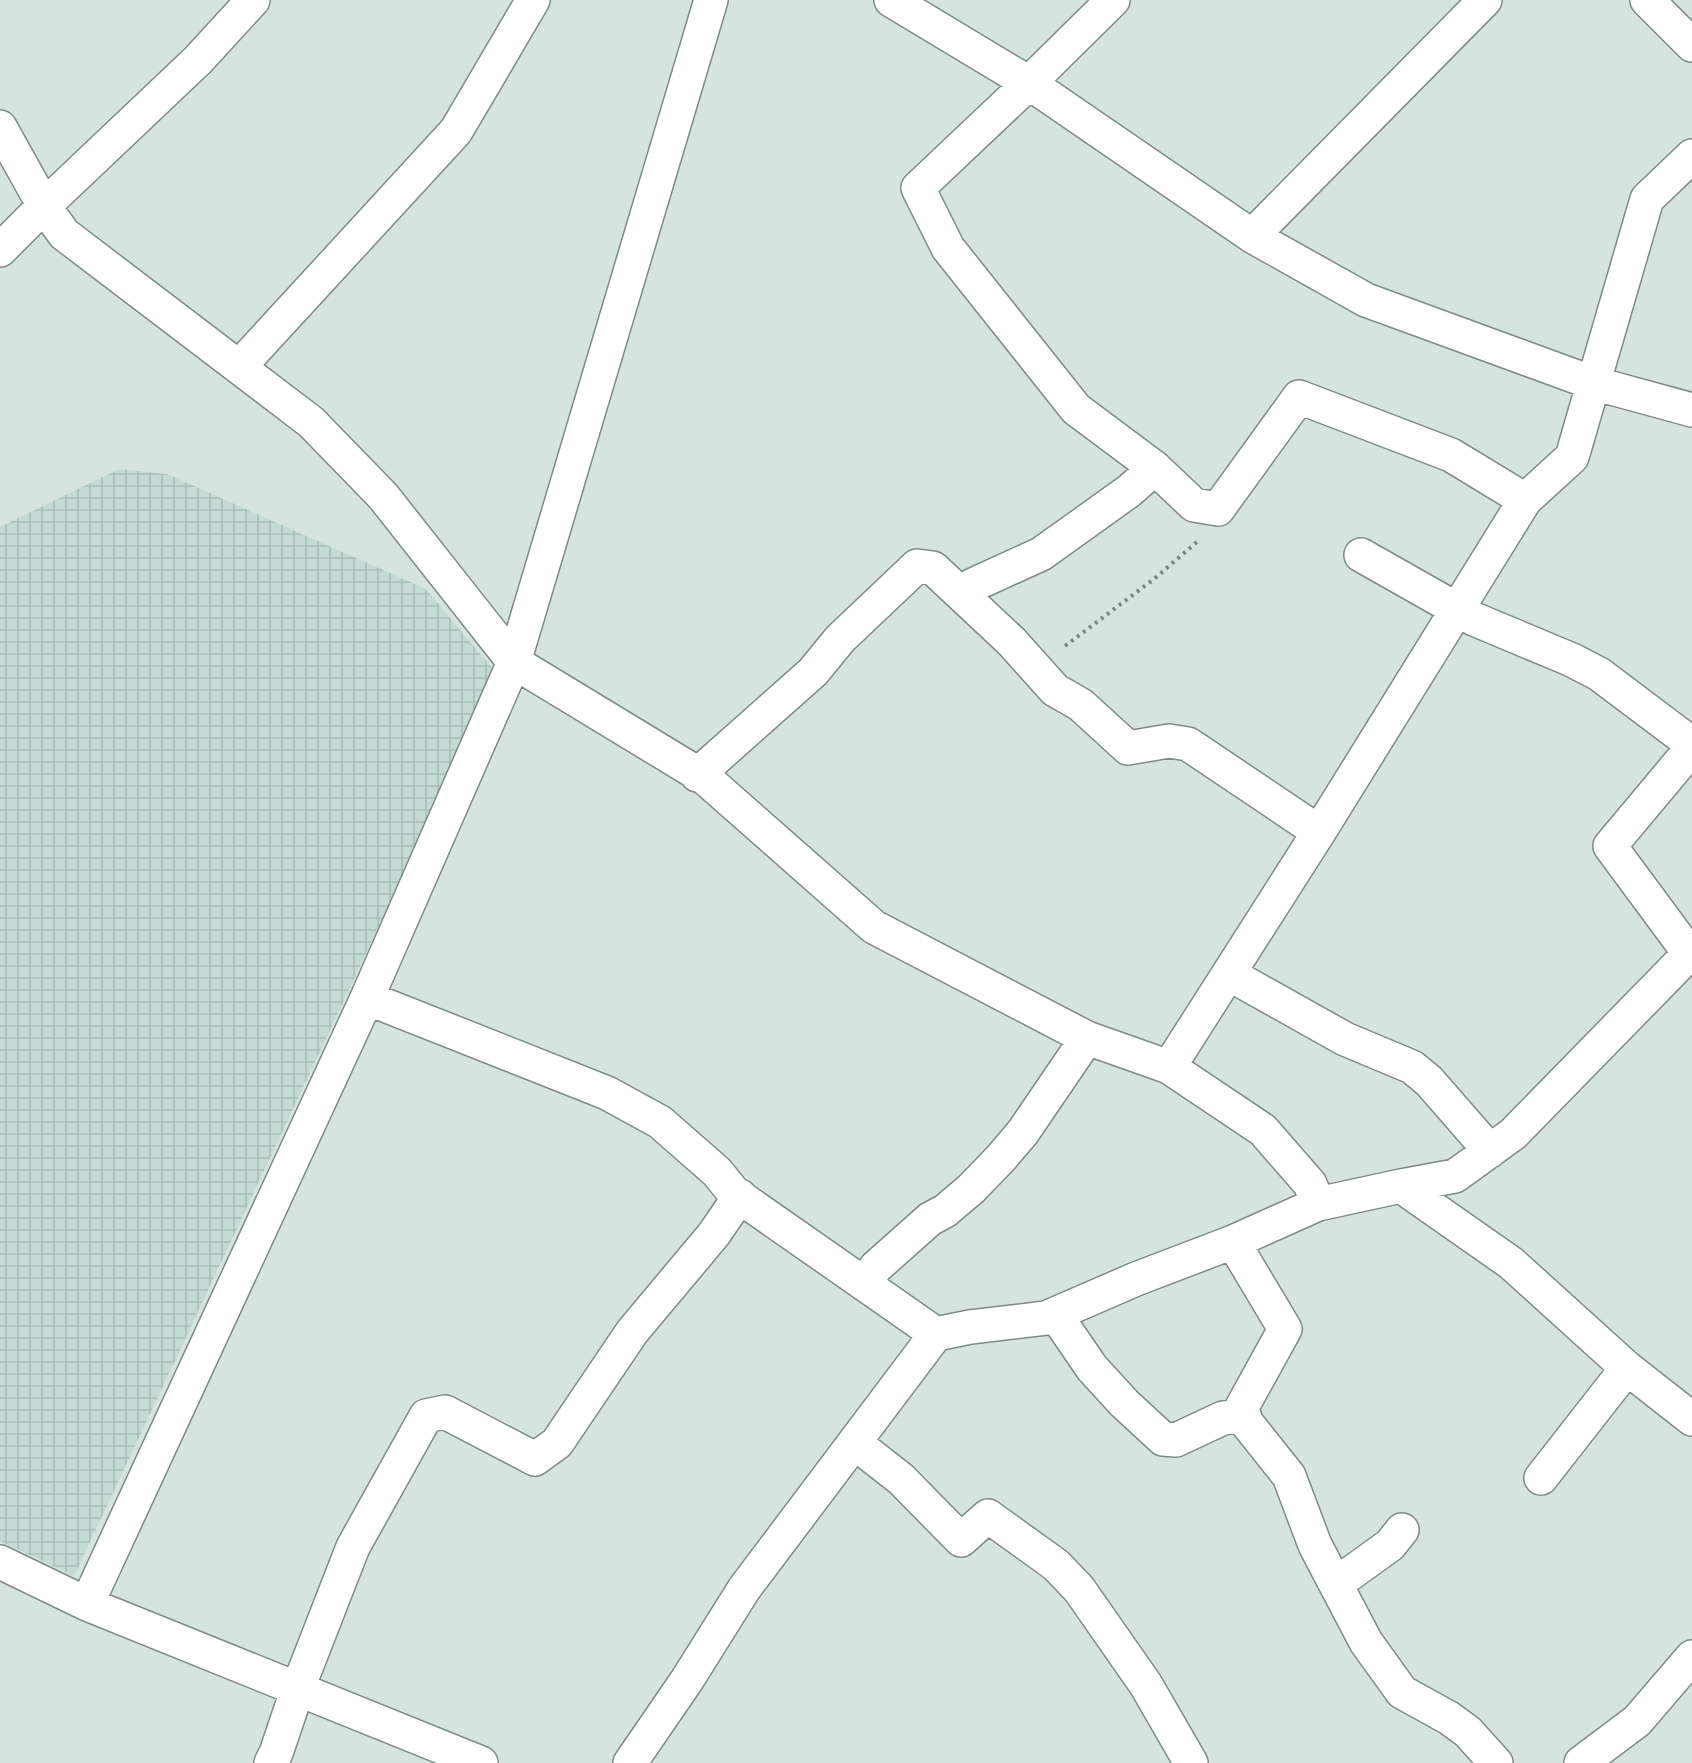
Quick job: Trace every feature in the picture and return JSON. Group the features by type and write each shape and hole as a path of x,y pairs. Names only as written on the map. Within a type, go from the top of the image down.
{"street":[{"path":"0,250 198,60 254,0"},
{"path":"239,368 456,131 533,0"},
{"path":"87,1604 367,998 514,662 711,0"},
{"path":"891,0 1029,83 1252,236 1365,300 1593,383 1692,410"},
{"path":"1113,0 918,188 948,248 1076,409 1155,468 1194,505 1218,509 1299,397 1451,455 1525,500"},
{"path":"1252,236 1485,0"},
{"path":"1647,0 1692,45"},
{"path":"0,127 44,206 64,234 311,422 383,496 514,662 705,778 874,927 1087,1038 1169,1067 1263,1131 1310,1184 1318,1204"},
{"path":"1169,1067 1319,832 1525,500 1572,458 1647,200 1692,156"},
{"path":"962,595 973,585 1041,554 1129,490 1155,468"},
{"path":"630,1763 687,1680 744,1589 936,1334 970,1327 1046,1318 1136,1279 1233,1242 1318,1204 1455,1176 1513,1134 1691,956 1610,846 1692,746 1599,674 1473,619 1361,555"},
{"path":"697,775 813,672 840,639 917,566 933,568 1012,642 1055,690 1081,705 1128,748 1168,741 1188,744 1319,832"},
{"path":"1229,974 1345,1039 1412,1067 1429,1081 1490,1151"},
{"path":"367,998 607,1093 660,1122 717,1172 734,1193 936,1334"},
{"path":"864,1284 876,1267 930,1220 945,1211 971,1189 1001,1158 1023,1132 1087,1038"},
{"path":"1401,1186 1511,1263 1627,1368 1692,1419"},
{"path":"271,1763 353,1547 426,1416 445,1412 535,1459 557,1443 632,1332 714,1234 740,1196"},
{"path":"1233,1242 1285,1329 1242,1407 1246,1422 1289,1476 1315,1545 1366,1642 1402,1692 1449,1718 1468,1732 1496,1763"},
{"path":"1055,1314 1092,1368 1162,1439 1176,1440 1222,1418 1244,1415"},
{"path":"1540,1478 1627,1368"},
{"path":"855,1443 901,1479 961,1540 988,1516 1056,1565 1079,1589 1146,1685 1191,1763"},
{"path":"1336,1584 1390,1545 1402,1530"},
{"path":"0,1562 87,1604 481,1763"},
{"path":"1581,1763 1637,1721 1692,1657"}],"path":[{"path":"1035,668 1154,579 1204,537 1206,507"}],"shaded area":[{"path":"119,469 167,474 426,589 497,674 74,1576 0,1541 0,527"}]}
